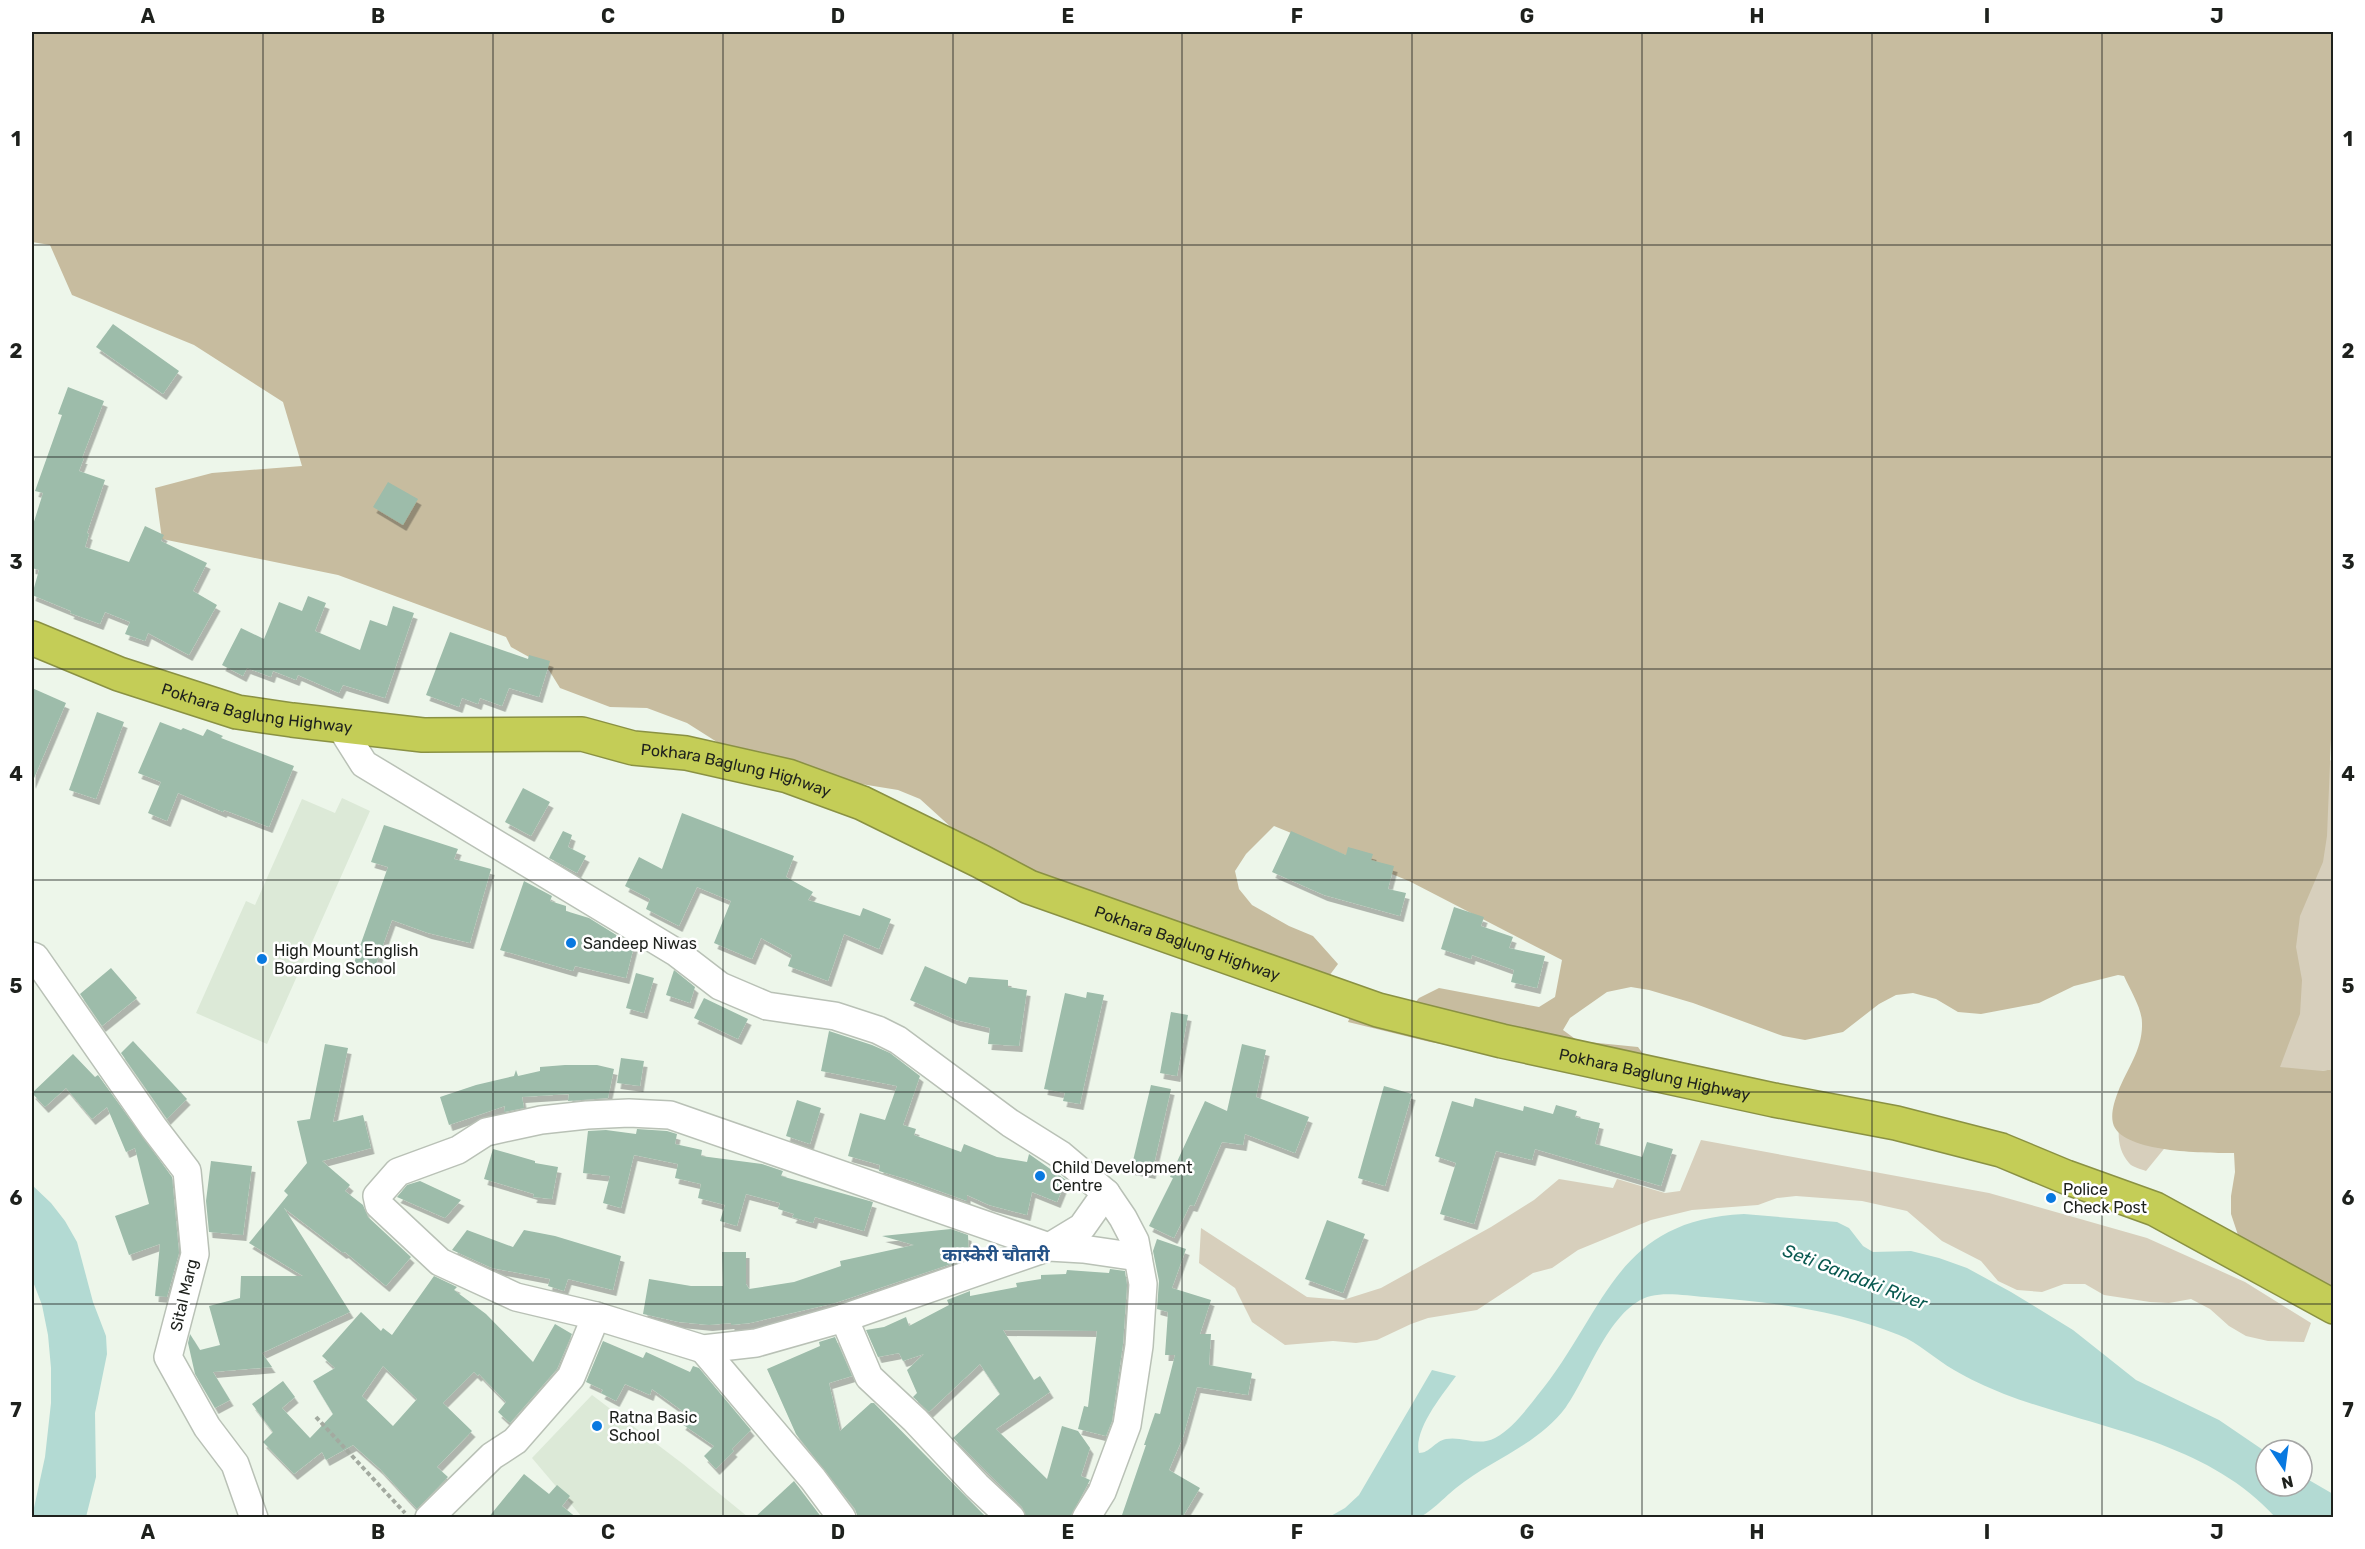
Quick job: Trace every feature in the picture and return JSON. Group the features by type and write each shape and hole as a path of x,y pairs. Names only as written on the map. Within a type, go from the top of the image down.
{"highway":[{"name":"Pokhara Baglung Highway","path":"32,638 119,674 237,712 423,735 582,734 633,748 686,753 788,776 862,803 1029,887 1378,1010 1502,1041 1762,1098 1896,1123 2001,1150 2066,1177 2155,1209 2334,1307"}],"street":[{"path":"340,726 364,764 677,954 720,986 767,1006 835,1016 878,1030 898,1040 1010,1123 1061,1155 1106,1193 1135,1241 1143,1284 1139,1346 1127,1425 1102,1492 1086,1518"},
{"name":"Sital Marg","path":"32,956 35,957 154,1128 187,1170 195,1254 179,1323 168,1357 207,1427 235,1464 254,1518"},
{"path":"1106,1193 1082,1227 1049,1247 844,1318 756,1343 704,1349 596,1316 516,1297 440,1262 379,1205 377,1196 399,1172 458,1150 486,1132 541,1120 576,1116 629,1113 669,1115 1049,1247 1083,1249 1138,1257"},
{"path":"429,1518 492,1456 515,1441 571,1377 596,1316"},
{"path":"844,1318 869,1377 915,1420 977,1486 1011,1518"},
{"path":"704,1349 813,1479 842,1518"}],"path":[{"path":"316,1417 409,1518"}],"shaded area":[{"path":"32,32 2333,32 2334,710 2327,836 2323,862 2300,916 2296,947 2302,980 2300,1014 2280,1067 2322,1071 2333,1069 2333,1294 2239,1238 2231,1214 2235,1172 2234,1153 2189,1152 2152,1147 2123,1136 2115,1128 2112,1115 2115,1100 2137,1050 2142,1032 2140,1011 2124,976 2118,975 2074,986 2039,1003 1981,1014 1958,1012 1936,999 1913,993 1896,995 1879,1004 1843,1032 1805,1040 1783,1036 1693,1003 1631,987 1607,992 1570,1018 1563,1030 1578,1041 1638,1047 1649,1062 1597,1071 1430,1042 1348,1022 1351,1014 1406,1013 1419,998 1439,988 1539,1007 1555,997 1562,960 1409,881 1274,826 1246,854 1235,871 1239,889 1252,905 1289,926 1313,936 1338,964 1329,976 1188,925 1177,952 963,838 920,799 898,790 861,784 818,785 758,768 687,723 647,708 610,707 560,688 547,667 511,647 506,637 338,575 162,539 155,488 212,473 302,466 283,402 194,345 72,295 50,245 32,242"},
{"path":"2333,757 2333,1069 2322,1071 2172,1139 2146,1171 2134,1167 2121,1150 2119,1130 2122,1108 2169,967"},
{"name":"High Mount English Boarding School","path":"342,798 370,811 267,1044 196,1013 246,901 255,905 302,799 335,813"},
{"path":"1701,1140 1989,1193 2147,1238 2245,1282 2311,1323 2304,1342 2268,1341 2246,1336 2229,1326 2210,1309 2191,1299 2169,1303 2150,1302 2104,1295 2085,1284 2064,1284 2042,1292 2017,1290 1998,1281 1981,1261 1942,1241 1907,1211 1862,1201 1796,1196 1777,1198 1758,1205 1692,1210 1651,1220 1578,1250 1552,1268 1533,1273 1477,1310 1428,1318 1377,1340 1356,1343 1333,1341 1285,1345 1252,1322 1235,1288 1199,1263 1201,1228 1307,1297 1343,1300 1381,1288 1491,1227 1534,1200 1559,1179 1613,1188 1617,1179 1665,1193 1680,1191"},
{"name":"Ratna Basic School","path":"592,1395 748,1517 582,1517 532,1458"}],"water":[{"path":"32,1185 51,1203 77,1242 93,1302 106,1336 107,1354 95,1413 96,1477 86,1517 32,1517 45,1457 51,1403 51,1368 42,1305 32,1279"},
{"name":"Seti Gandaki River","path":"1744,1214 1837,1222 1849,1228 1863,1246 1873,1252 1911,1251 1967,1268 2073,1330 2136,1380 2219,1420 2254,1444 2254,1498 2216,1470 2183,1453 2004,1394 1947,1366 1906,1338 1876,1326 1804,1308 1671,1294 1651,1296 1636,1302 1624,1313 1601,1344 1574,1394 1555,1420 1528,1442 1456,1488 1426,1513 1417,1518 1329,1517 1345,1508 1359,1495 1432,1370 1456,1376 1425,1423 1418,1444 1419,1453 1446,1439 1483,1442 1495,1438 1513,1424 1537,1396 1560,1365 1617,1276 1639,1252 1666,1233 1700,1220"},
{"path":"2314,1483 2333,1494 2333,1517 2275,1517 2255,1498 2314,1498"}],"building":[{"path":"113,324 179,371 163,394 96,347"},
{"path":"68,387 104,401 79,471 105,480 87,533 89,534 85,547 129,562 145,526 164,535 161,541 207,563 193,591 217,605 189,655 148,633 145,641 125,634 130,622 105,612 100,624 32,595 39,570 32,568 32,528 43,493 35,491 62,415 58,414"},
{"path":"388,482 418,499 403,525 373,507"},
{"path":"308,596 326,603 315,631 360,650 370,620 387,626 393,606 414,613 385,698 343,685 339,693 298,675 296,680 273,671 271,677 247,668 243,676 222,665 241,628 264,639 279,602 302,611"},
{"path":"450,632 528,659 529,655 550,661 539,697 509,688 502,706 480,698 478,704 462,698 459,707 426,695"},
{"path":"32,688 66,703 32,783"},
{"path":"97,712 124,722 96,799 69,790"},
{"path":"160,722 203,736 207,729 223,736 221,738 294,766 269,827 224,810 223,812 178,793 167,821 148,813 161,782 138,773"},
{"path":"523,788 550,802 531,836 505,822"},
{"path":"682,813 794,856 786,877 813,892 808,900 860,916 863,908 891,919 879,949 844,934 828,981 788,966 792,955 761,938 752,959 714,943 731,901 697,887 679,926 646,909 650,899 625,886 639,857 662,869"},
{"path":"384,825 458,849 454,859 491,869 470,943 428,933 392,920 374,970 354,963 388,867 371,862"},
{"path":"563,831 572,835 568,847 586,856 577,873 549,858"},
{"path":"1291,831 1346,855 1348,847 1373,854 1371,860 1394,866 1388,889 1406,893 1400,916 1324,895 1272,872"},
{"path":"524,881 552,896 550,901 566,906 566,911 589,918 634,946 626,978 575,966 573,971 500,950"},
{"path":"1454,907 1484,917 1481,926 1513,937 1509,948 1545,956 1537,988 1511,982 1514,970 1472,955 1471,959 1441,949"},
{"path":"925,966 966,984 969,977 1008,980 1008,987 1027,990 1019,1046 988,1044 990,1028 956,1020 910,1000"},
{"path":"111,968 137,998 102,1026 80,994"},
{"path":"674,970 695,987 690,1003 666,995"},
{"path":"636,973 654,978 644,1013 626,1008"},
{"path":"1087,992 1104,995 1080,1104 1063,1101 1065,1093 1044,1089 1065,993 1086,998"},
{"path":"704,998 748,1019 738,1039 694,1018"},
{"path":"1171,1012 1188,1015 1177,1076 1160,1073"},
{"path":"829,1031 890,1053 920,1076 903,1125 916,1129 914,1135 961,1152 964,1144 997,1157 1027,1162 1029,1154 1066,1180 1057,1202 1032,1192 1027,1215 989,1205 967,1195 967,1201 879,1171 880,1165 848,1156 860,1113 885,1120 897,1086 821,1071"},
{"path":"133,1041 187,1099 167,1119 121,1053"},
{"path":"325,1044 348,1048 333,1122 363,1115 371,1148 322,1161 350,1185 345,1191 363,1205 368,1217 411,1257 386,1286 345,1252 343,1253 284,1208 350,1312 262,1353 272,1367 213,1372 230,1400 215,1408 195,1374 188,1343 190,1334 200,1350 220,1345 209,1306 240,1298 241,1276 303,1276 249,1243 288,1195 284,1191 307,1163 297,1121 310,1119"},
{"path":"1242,1044 1266,1050 1256,1097 1309,1117 1295,1153 1245,1134 1243,1145 1222,1142 1194,1206 1190,1205 1174,1238 1149,1226 1173,1178 1170,1177 1205,1101 1227,1111"},
{"path":"73,1054 95,1077 98,1075 172,1177 179,1253 167,1297 155,1296 160,1244 129,1255 115,1216 149,1204 135,1148 126,1152 107,1107 92,1119 66,1088 45,1107 32,1093"},
{"path":"621,1058 644,1061 640,1086 617,1083"},
{"path":"597,1065 614,1069 608,1098 568,1101 569,1094 522,1097 524,1108 504,1112 505,1106 449,1125 440,1097 514,1076 516,1070 518,1076 540,1071 540,1067"},
{"path":"1151,1085 1171,1089 1152,1173 1131,1169"},
{"path":"1384,1086 1412,1094 1385,1186 1358,1178"},
{"path":"1475,1098 1523,1111 1524,1106 1553,1114 1556,1105 1577,1111 1575,1117 1600,1123 1595,1144 1642,1157 1647,1142 1673,1149 1661,1186 1535,1149 1532,1160 1496,1151 1474,1224 1440,1214 1456,1163 1435,1156 1452,1101 1473,1107"},
{"path":"797,1100 821,1108 810,1144 786,1136"},
{"path":"637,1129 677,1134 675,1144 702,1150 701,1156 762,1164 783,1171 781,1176 873,1202 864,1231 815,1217 813,1223 792,1217 794,1214 778,1209 780,1203 746,1194 737,1226 720,1221 725,1205 698,1198 701,1184 675,1178 678,1164 634,1155 621,1208 603,1203 610,1176 583,1173 588,1131 606,1130 636,1134"},
{"path":"493,1149 535,1161 535,1163 558,1167 552,1199 533,1197 534,1194 484,1179"},
{"path":"211,1161 252,1166 243,1235 209,1232 206,1201"},
{"path":"420,1181 461,1200 445,1218 397,1197 407,1185"},
{"path":"1327,1220 1365,1234 1343,1293 1305,1279"},
{"path":"951,1229 968,1235 969,1258 835,1303 750,1323 731,1325 731,1323 709,1325 679,1322 643,1314 649,1279 691,1286 723,1286 722,1252 746,1252 746,1284 749,1289 794,1282 841,1266 840,1261 914,1245 882,1236"},
{"path":"467,1230 513,1247 524,1230 555,1236 621,1256 613,1290 568,1279 564,1291 548,1286 550,1279 492,1268 452,1250"},
{"path":"1157,1239 1186,1249 1172,1288 1211,1300 1200,1334 1211,1334 1209,1365 1252,1373 1248,1395 1197,1387 1183,1437 1169,1470 1200,1488 1182,1518 1121,1518 1155,1413 1160,1414 1175,1355 1165,1355 1168,1312 1157,1309 1159,1281 1153,1251"},
{"path":"1110,1269 1125,1271 1127,1285 1123,1344 1112,1421 1106,1436 1078,1429 1084,1406 1088,1407 1097,1331 1003,1330 1034,1380 1040,1376 1050,1392 996,1429 1047,1479 1062,1426 1078,1431 1090,1448 1081,1476 1090,1480 1070,1518 1026,1518 1022,1507 953,1438 1000,1394 980,1364 929,1412 913,1397 917,1393 907,1370 924,1354 903,1361 899,1353 878,1357 866,1330 884,1327 906,1317 909,1326 949,1305 947,1300 970,1291 970,1296 1017,1287 1016,1283 1041,1279 1041,1275 1066,1274 1067,1270 1109,1273"},
{"path":"434,1276 457,1287 454,1290 486,1314 533,1362 555,1324 572,1334 557,1369 510,1423 498,1412 506,1402 479,1374 478,1376 474,1372 443,1403 472,1431 437,1467 448,1477 417,1509 380,1469 353,1445 326,1460 322,1452 294,1474 263,1442 273,1432 252,1404 283,1381 295,1397 282,1408 310,1438 333,1414 313,1381 335,1368 322,1356 361,1312 381,1331 383,1328 392,1335","holes":["383,1366 417,1399 393,1426 362,1396"]},
{"path":"835,1337 852,1376 829,1383 840,1431 871,1403 874,1403 987,1518 858,1518 855,1509 796,1434 767,1369 820,1346 819,1342"},
{"path":"603,1341 643,1358 646,1352 690,1372 693,1366 699,1368 751,1430 716,1469 704,1456 714,1446 682,1424 688,1415 652,1389 650,1395 625,1384 616,1401 601,1393 603,1390 586,1382"},
{"path":"524,1474 549,1494 557,1485 570,1496 562,1506 577,1518 488,1518"},
{"path":"794,1481 822,1518 754,1518"}],"place":[{"name":"Sandeep Niwas","path":"571,943"},
{"name":"High Mount English Boarding School","path":"262,959"},
{"name":"Child Development Centre","path":"1040,1176"},
{"name":"Police Check Post","path":"2051,1198"},
{"name":"Ratna Basic School","path":"597,1426"}],"district":[{"name":"कास्केरी चौतारी","path":"996,1255"}]}
